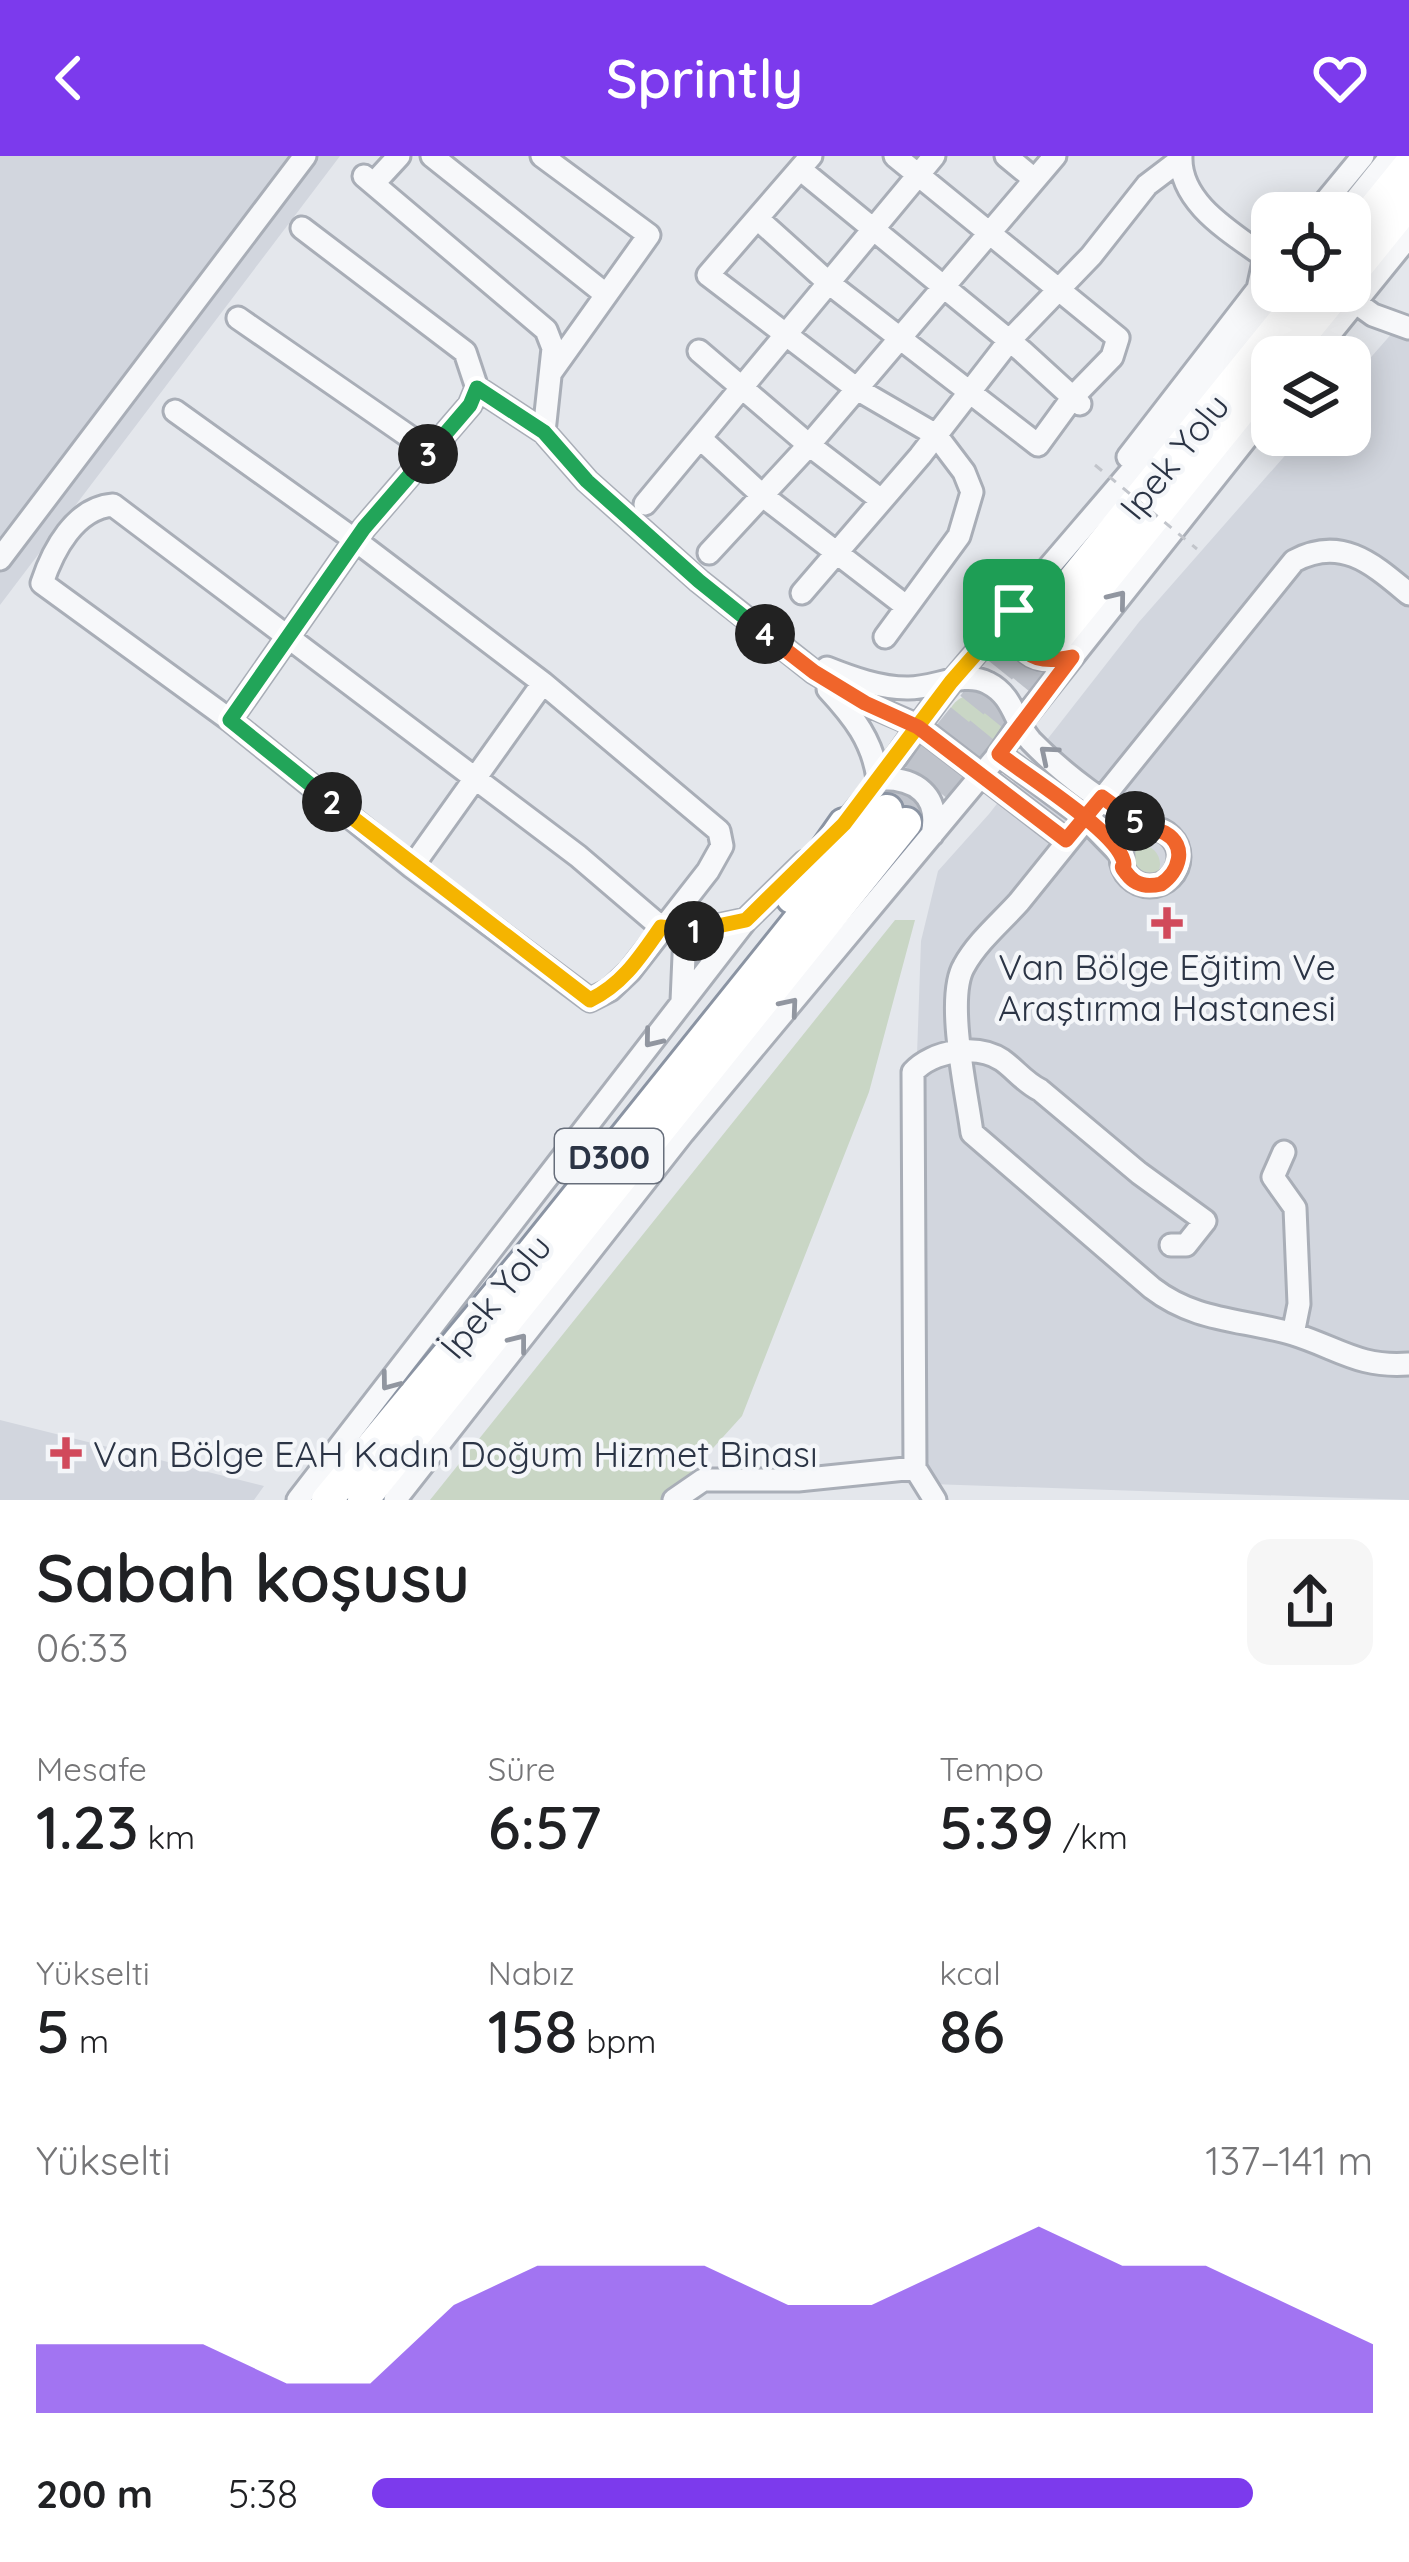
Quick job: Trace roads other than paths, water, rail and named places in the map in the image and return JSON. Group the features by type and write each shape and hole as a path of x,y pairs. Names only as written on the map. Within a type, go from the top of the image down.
{"highway":[{"path":"1371,212 1409,165"},
{"path":"1371,257 1409,203"},
{"name":"Ipek Yolu","path":"1046,631 1291,312"},
{"path":"1304,336 1327,312"},
{"name":"Ipek Yolu","path":"1046,631 1251,396"},
{"name":"İpek Yolu","path":"327,1500 527,1259 908,823"},
{"name":"İpek Yolu","path":"363,1500 908,823"},
{"path":"402,1406 844,824"}],"street":[{"path":"0,559 305,156"},
{"path":"399,156 370,179 546,330 553,348 544,432"},
{"path":"432,156 604,293"},
{"path":"542,156 649,235 550,373"},
{"path":"759,220 830,284 1038,445 1112,357 1118,338 895,156"},
{"path":"645,504 934,156"},
{"path":"1006,156 1034,178"},
{"path":"709,553 857,389 1054,156"},
{"path":"1333,192 1363,156"},
{"path":"1362,192 1391,156"},
{"path":"802,593 937,435 1010,340 1091,256 1148,185 1180,158 1186,190 1222,226 1251,245"},
{"path":"885,637 959,536 972,492 964,472 937,435 857,389 708,275 806,163 874,229 1078,402"},
{"path":"302,228 465,352 477,388 544,432 587,481 699,581 814,672 918,727 1066,840"},
{"path":"1371,270 1409,236"},
{"path":"395,1500 683,1133 908,823 982,773 999,754 1019,723 1046,631 1092,513 1145,431 1251,298"},
{"path":"1092,513 1179,418 1265,312"},
{"path":"1370,312 1409,328"},
{"path":"238,318 430,451"},
{"path":"699,351 808,445 881,500"},
{"path":"230,720 356,540 470,405 477,388"},
{"path":"175,411 356,540 543,683 719,831 722,846 708,872 661,927 630,971 610,990 590,1000 412,867 230,720 42,583 55,546 97,506 113,505 578,856 661,927 685,933 746,920"},
{"path":"298,1500 746,920 844,824 951,682 1046,631 1251,427"},
{"path":"700,438 763,496 907,607"},
{"path":"1409,594 1364,557 1352,553 1317,552 1294,561 962,967 957,1003 972,1132 1174,1305 1293,1334 1377,1367 1409,1364"},
{"path":"788,651 832,671 888,686 925,687 964,678 986,682 1011,703 1034,744 1102,797 1150,829 1169,835 1179,862 1169,879 1141,885 1126,873 1122,856 1085,818 999,754"},
{"path":"814,672 861,729 878,779"},
{"path":"412,867 543,683"},
{"path":"878,779 909,781 921,788 934,811 908,823"},
{"path":"1122,856 1128,839 1150,829"},
{"path":"682,1001 685,933"},
{"path":"935,1500 915,1468 913,1072 924,1060 962,1051 999,1057 1205,1222 1186,1245 1171,1245"},
{"path":"1284,1152 1273,1177 1294,1208 1299,1304 1293,1334"},
{"path":"674,1500 703,1480 798,1480 915,1468"}],"tunnel":[{"path":"887,810 1040,621"},
{"path":"906,823 1057,638"}],"place":[{"name":"Van Bölge Eğitim Ve Araştırma Hastanesi","path":"1167,923"},
{"name":"Van Bölge EAH Kadın Doğum Hizmet Binası","path":"66,1453"}]}
